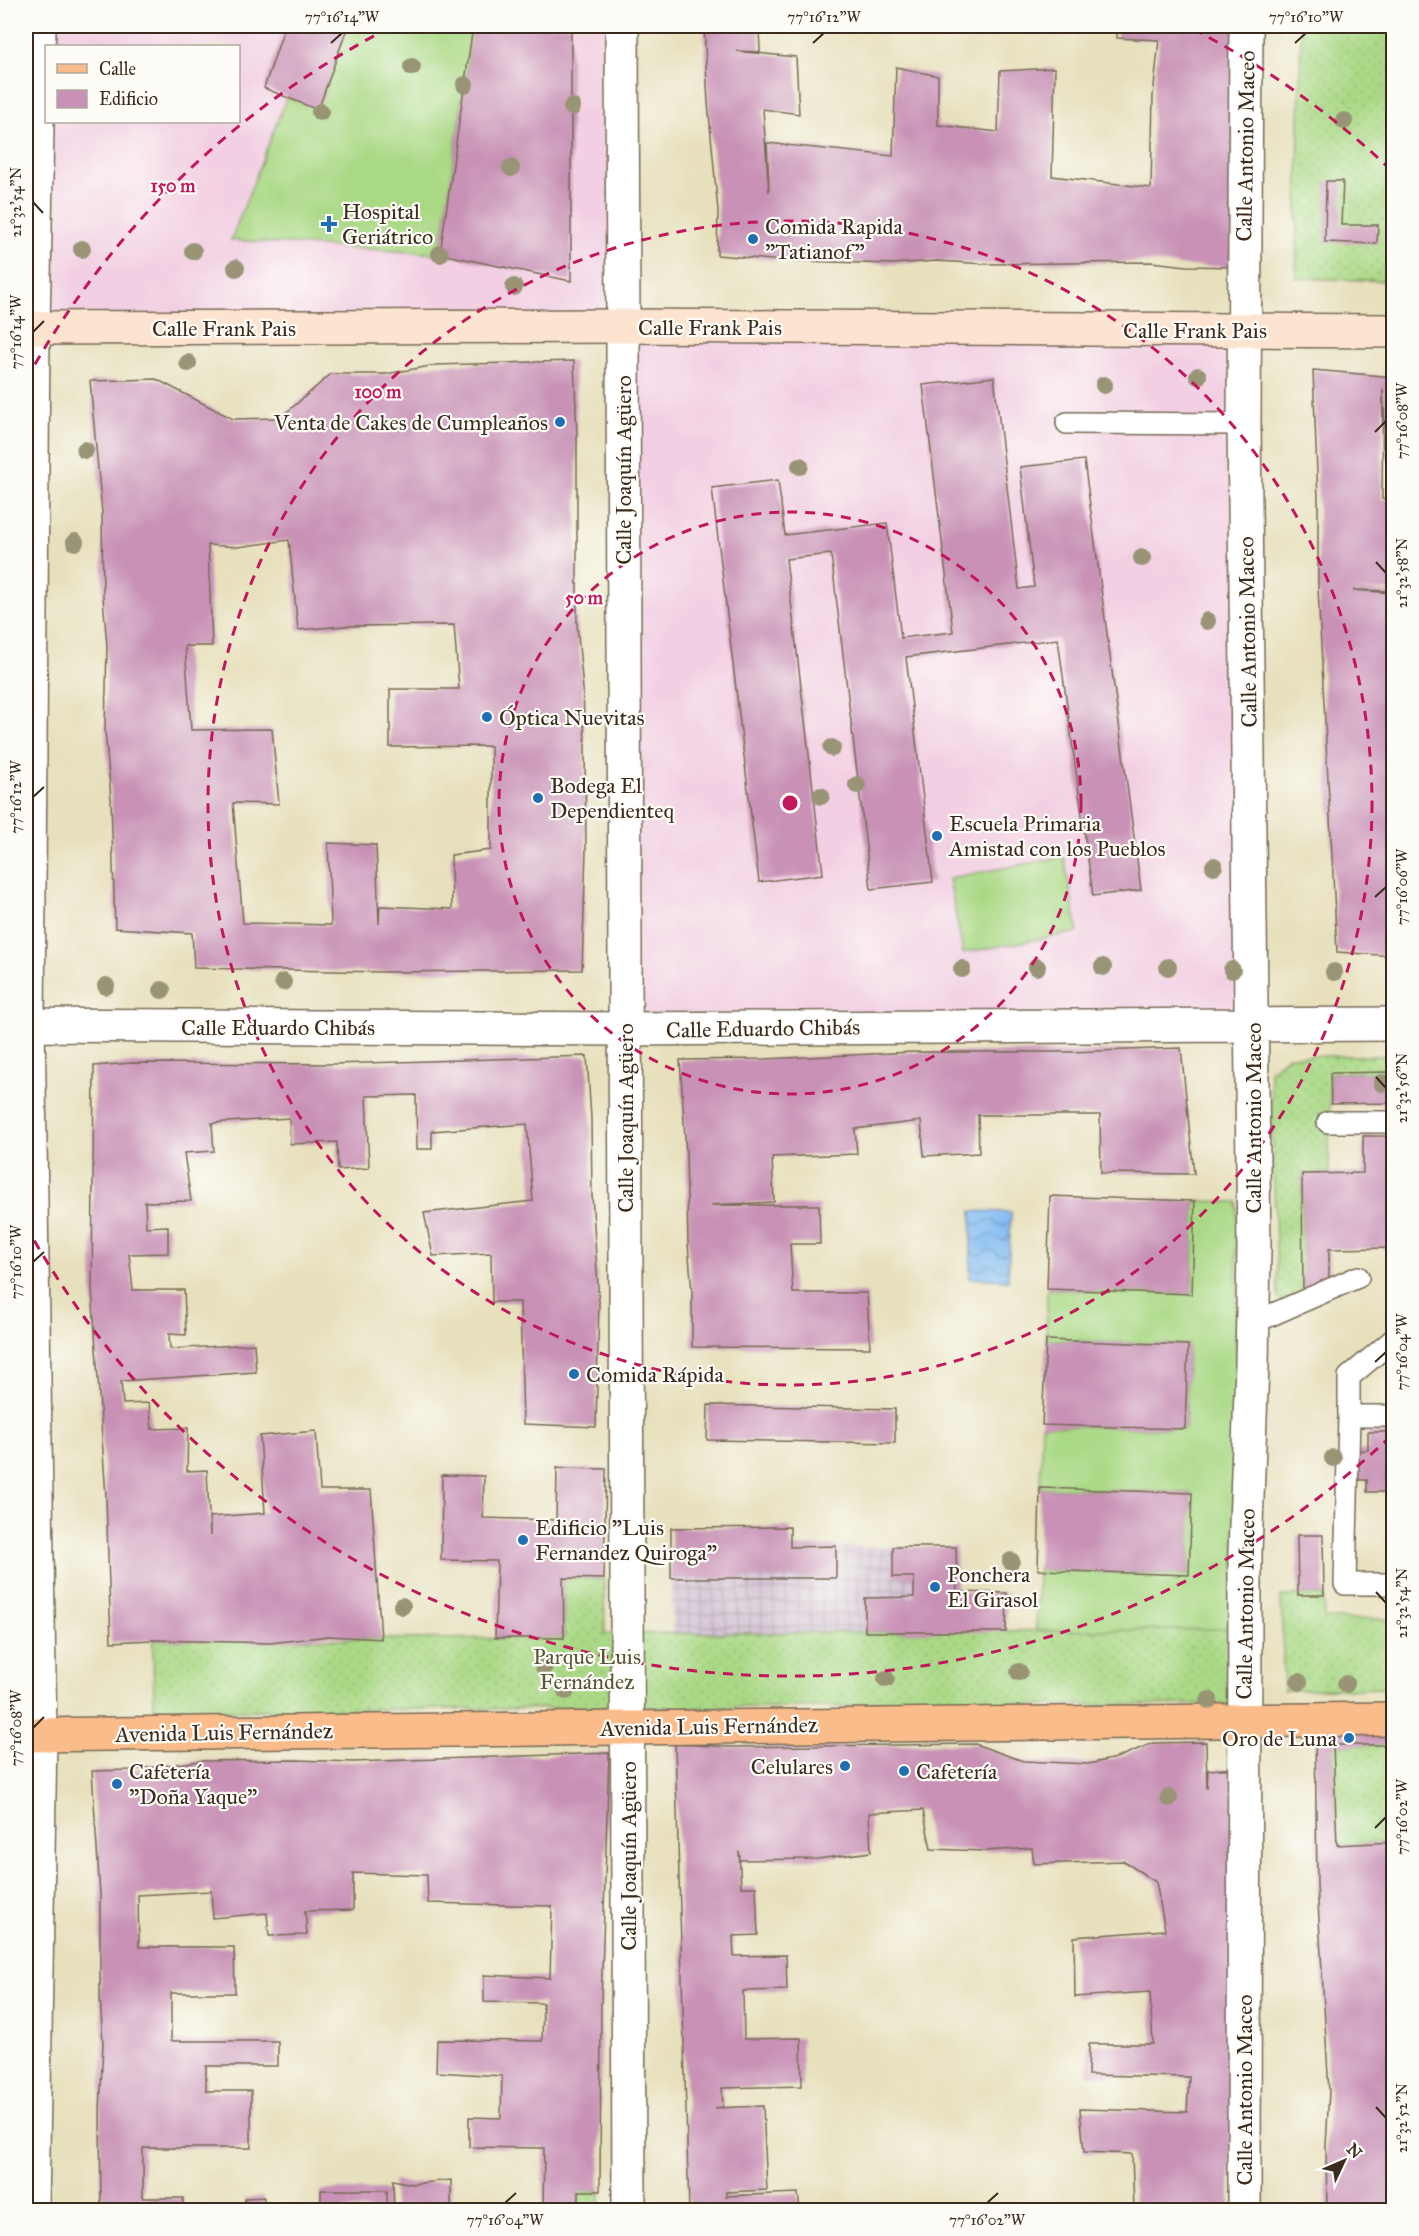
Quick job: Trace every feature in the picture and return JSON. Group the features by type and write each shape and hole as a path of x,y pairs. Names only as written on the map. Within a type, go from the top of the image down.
{"main road":[{"name":"Calle Frank Pais","path":"29,328 623,326 1394,331"},
{"name":"Avenida Luis Fernández","path":"33,1735 1394,1719"}],"street":[{"path":"32,2211 33,1735 27,1025 29,328 39,26"},
{"name":"Calle Joaquín Agüero","path":"622,26 629,2211"},
{"name":"Calle Antonio Maceo","path":"1244,2211 1245,1552 1252,1323 1252,1024 1244,424 1246,26"},
{"name":"Calle Eduardo Chibás","path":"27,1025 625,1029 1394,1024"}],"lane":[{"path":"1067,423 1244,424"},
{"path":"1328,1122 1394,1122"},
{"path":"1252,1323 1358,1277"},
{"path":"1394,1339 1349,1377 1346,1584 1394,1584"},
{"path":"1349,1416 1394,1416"}],"shaded area":[{"name":"Hospital Geriátrico","path":"39,26 622,26 623,326 33,328"},
{"name":"Escuela Primaria Amistad con los Pueblos","path":"623,326 1243,331 1252,1024 625,1029"},
{"path":"790,1527 791,1547 956,1547 957,1632 672,1633 671,1528"}],"green space":[{"path":"348,26 473,26 440,254 231,240 287,97 318,109"},
{"path":"1301,26 1393,26 1393,281 1296,278"},
{"path":"1064,857 1078,932 963,953 949,878"},
{"path":"1288,1056 1393,1056 1393,1102 1390,1103 1389,1072 1330,1073 1329,1173 1302,1174 1303,1297 1278,1300 1270,1071"},
{"path":"1195,1201 1237,1202 1235,1629 1036,1631 1038,1570 1189,1575 1191,1493 1040,1488 1042,1425 1185,1429 1188,1345 1046,1340 1047,1289 1192,1294"},
{"name":"Parque Luis Fernández","path":"563,1578 604,1579 605,1634 1235,1629 1235,1704 154,1711 153,1640 564,1638"},
{"path":"1324,1595 1324,1619 1393,1619 1393,1688 1284,1690 1281,1596"},
{"path":"1333,1745 1388,1745 1393,1842 1337,1845"},
{"path":"579,2191 600,2191 600,2210 579,2210"}],"water":[{"path":"972,1211 1011,1212 1008,1280 970,1278"}],"building":[{"path":"285,26 348,26 318,110 264,88"},
{"path":"473,26 571,26 571,281 440,254"},
{"path":"704,26 759,26 760,52 736,51 796,57 799,114 763,109 769,192 767,143 893,156 896,67 938,76 938,125 998,132 1000,71 1055,68 1052,176 1151,188 1153,96 1159,40 1117,38 1117,26 1237,26 1235,267 1187,266 1151,262 987,264 937,261 892,264 773,260 717,255 718,211 708,103"},
{"path":"1326,181 1343,181 1341,225 1378,225 1377,244 1325,242"},
{"path":"574,361 577,436 577,624 585,745 586,850 582,970 382,972 194,968 192,933 115,928 111,799 105,730 107,646 103,597 102,513 90,381 156,379 233,419 280,418 331,374 386,374 436,365","holes":["289,540 298,630 344,626 454,625 459,689 390,689 390,747 491,746 491,850 451,855 452,909 380,906 379,924 376,845 328,843 331,925 243,923 233,803 279,804 272,729 191,730 185,646 212,646 208,545 238,547"]},
{"path":"1313,370 1394,377 1394,462 1387,462 1383,389 1382,499 1394,499 1394,591 1353,590 1394,593 1394,956 1337,952 1318,588 1318,499"},
{"path":"994,377 1019,589 1034,587 1020,467 1084,460 1141,890 1093,896 1058,639 906,657 933,882 871,889 831,554 786,559 823,874 759,882 712,488 778,480 785,535 887,523 901,638 953,632 923,385"},
{"path":"1181,1048 1194,1174 1101,1173 1100,1115 978,1115 979,1153 924,1156 921,1121 855,1129 857,1154 772,1157 774,1202 711,1205 819,1205 820,1244 790,1244 793,1293 867,1293 870,1348 692,1347 692,1292 680,1060 765,1059 914,1052 1069,1052"},
{"path":"587,1056 599,1302 596,1427 523,1424 520,1302 492,1302 491,1253 433,1256 424,1213 533,1201 527,1124 432,1131 432,1149 417,1149 416,1095 366,1096 369,1168 338,1170 337,1142 290,1144 289,1118 212,1123 214,1151 184,1153 191,1201 145,1202 146,1227 168,1226 168,1253 129,1254 133,1290 184,1290 186,1335 169,1334 170,1349 254,1344 256,1372 121,1381 123,1404 149,1403 152,1429 188,1428 187,1471 207,1470 210,1536 210,1517 265,1513 260,1436 316,1431 320,1490 371,1490 381,1639 328,1636 271,1643 153,1640 111,1642 106,1497 92,1289 94,1066 132,1063 334,1064"},
{"path":"1389,1072 1390,1103 1331,1104 1330,1073"},
{"path":"1363,1136 1394,1136 1394,1248 1329,1249 1329,1285 1303,1297 1302,1174 1363,1173"},
{"path":"1050,1196 1195,1201 1192,1294 1047,1289"},
{"path":"1046,1340 1188,1345 1185,1429 1042,1425"},
{"path":"708,1405 895,1409 895,1443 707,1440"},
{"path":"1368,1432 1394,1432 1394,1492 1367,1492 1367,1480 1354,1480 1354,1451 1368,1450"},
{"name":"Edificio \"Luis Fernandez Quiroga\"","path":"557,1468 606,1469 604,1579 563,1578 564,1638 495,1638 497,1561 441,1560 442,1475 484,1476 483,1518 556,1520"},
{"path":"1040,1488 1192,1493 1189,1575 1038,1570"},
{"path":"790,1527 790,1547 836,1546 836,1578 671,1578 671,1528"},
{"path":"1297,1535 1323,1535 1324,1595 1298,1595"},
{"name":"Ponchera El Girasol","path":"893,1547 956,1547 957,1599 957,1592 1007,1593 1006,1632 865,1632 865,1598 914,1597 914,1577 893,1577"},
{"path":"1315,1730 1394,1730 1394,1794 1392,1794 1388,1745 1333,1745 1337,1845 1394,1842 1394,2210 1327,2210 1326,2146 1329,2092 1317,1885"},
{"path":"1206,1742 1207,1789 1208,1770 1235,1768 1230,2210 1134,2210 1132,2154 1084,2152 1080,2109 1187,2112 1189,2077 1088,2075 1089,2044 1153,2044 1150,1992 1075,1997 1074,1937 1165,1930 1156,1882 1123,1861 1034,1864 1032,1848 984,1851 931,1849 923,1810 869,1813 871,1852 817,1859 740,1860 739,1851 741,1887 756,1887 758,1935 733,1936 734,1956 786,1955 787,1990 743,1991 744,2039 801,2038 802,2086 722,2088 723,2107 715,2108 763,2106 767,2190 726,2192 726,2196 798,2193 800,2210 689,2210 675,1744 732,1747 975,1744 1023,1761 1088,1764 1116,1758 1153,1743"},
{"path":"609,1753 601,2004 600,2191 579,2191 579,2210 543,2210 544,2148 469,2147 469,2117 501,2118 502,2076 436,2072 437,2040 542,2041 543,2003 484,2002 484,1975 550,1978 552,1906 428,1903 427,1875 353,1873 353,1910 305,1911 307,1935 269,1936 267,1913 213,1918 211,1891 138,1895 139,1947 234,1947 235,1993 171,1993 171,2041 278,2041 278,2066 206,2066 206,2091 251,2091 251,2148 143,2148 143,2198 183,2198 183,2210 101,2210 100,2111 103,2043 100,1997 100,1895 92,1771 131,1770 200,1761 353,1762"},
{"path":"393,2180 412,2184 451,2180 451,2210 394,2210"},
{"path":"321,2190 387,2190 387,2210 321,2210"},
{"path":"264,2197 264,2210 245,2210 245,2198"}],"place":[{"name":"Hospital Geriátrico","path":"329,224"},
{"name":"Comida Rapida \"Tatianof\"","path":"753,239"},
{"name":"Venta de Cakes de Cumpleaños","path":"560,422"},
{"name":"Óptica Nuevitas","path":"487,717"},
{"name":"Bodega El Dependienteq","path":"538,798"},
{"name":"Escuela Primaria Amistad con los Pueblos","path":"937,836"},
{"name":"Comida Rápida","path":"574,1374"},
{"name":"Edificio \"Luis Fernandez Quiroga\"","path":"523,1540"},
{"name":"Ponchera El Girasol","path":"935,1587"},
{"name":"Oro de Luna","path":"1349,1738"},
{"name":"Celulares","path":"845,1766"},
{"name":"Cafetería","path":"904,1771"},
{"name":"Cafetería \"Doña Yaque\"","path":"117,1784"}]}
